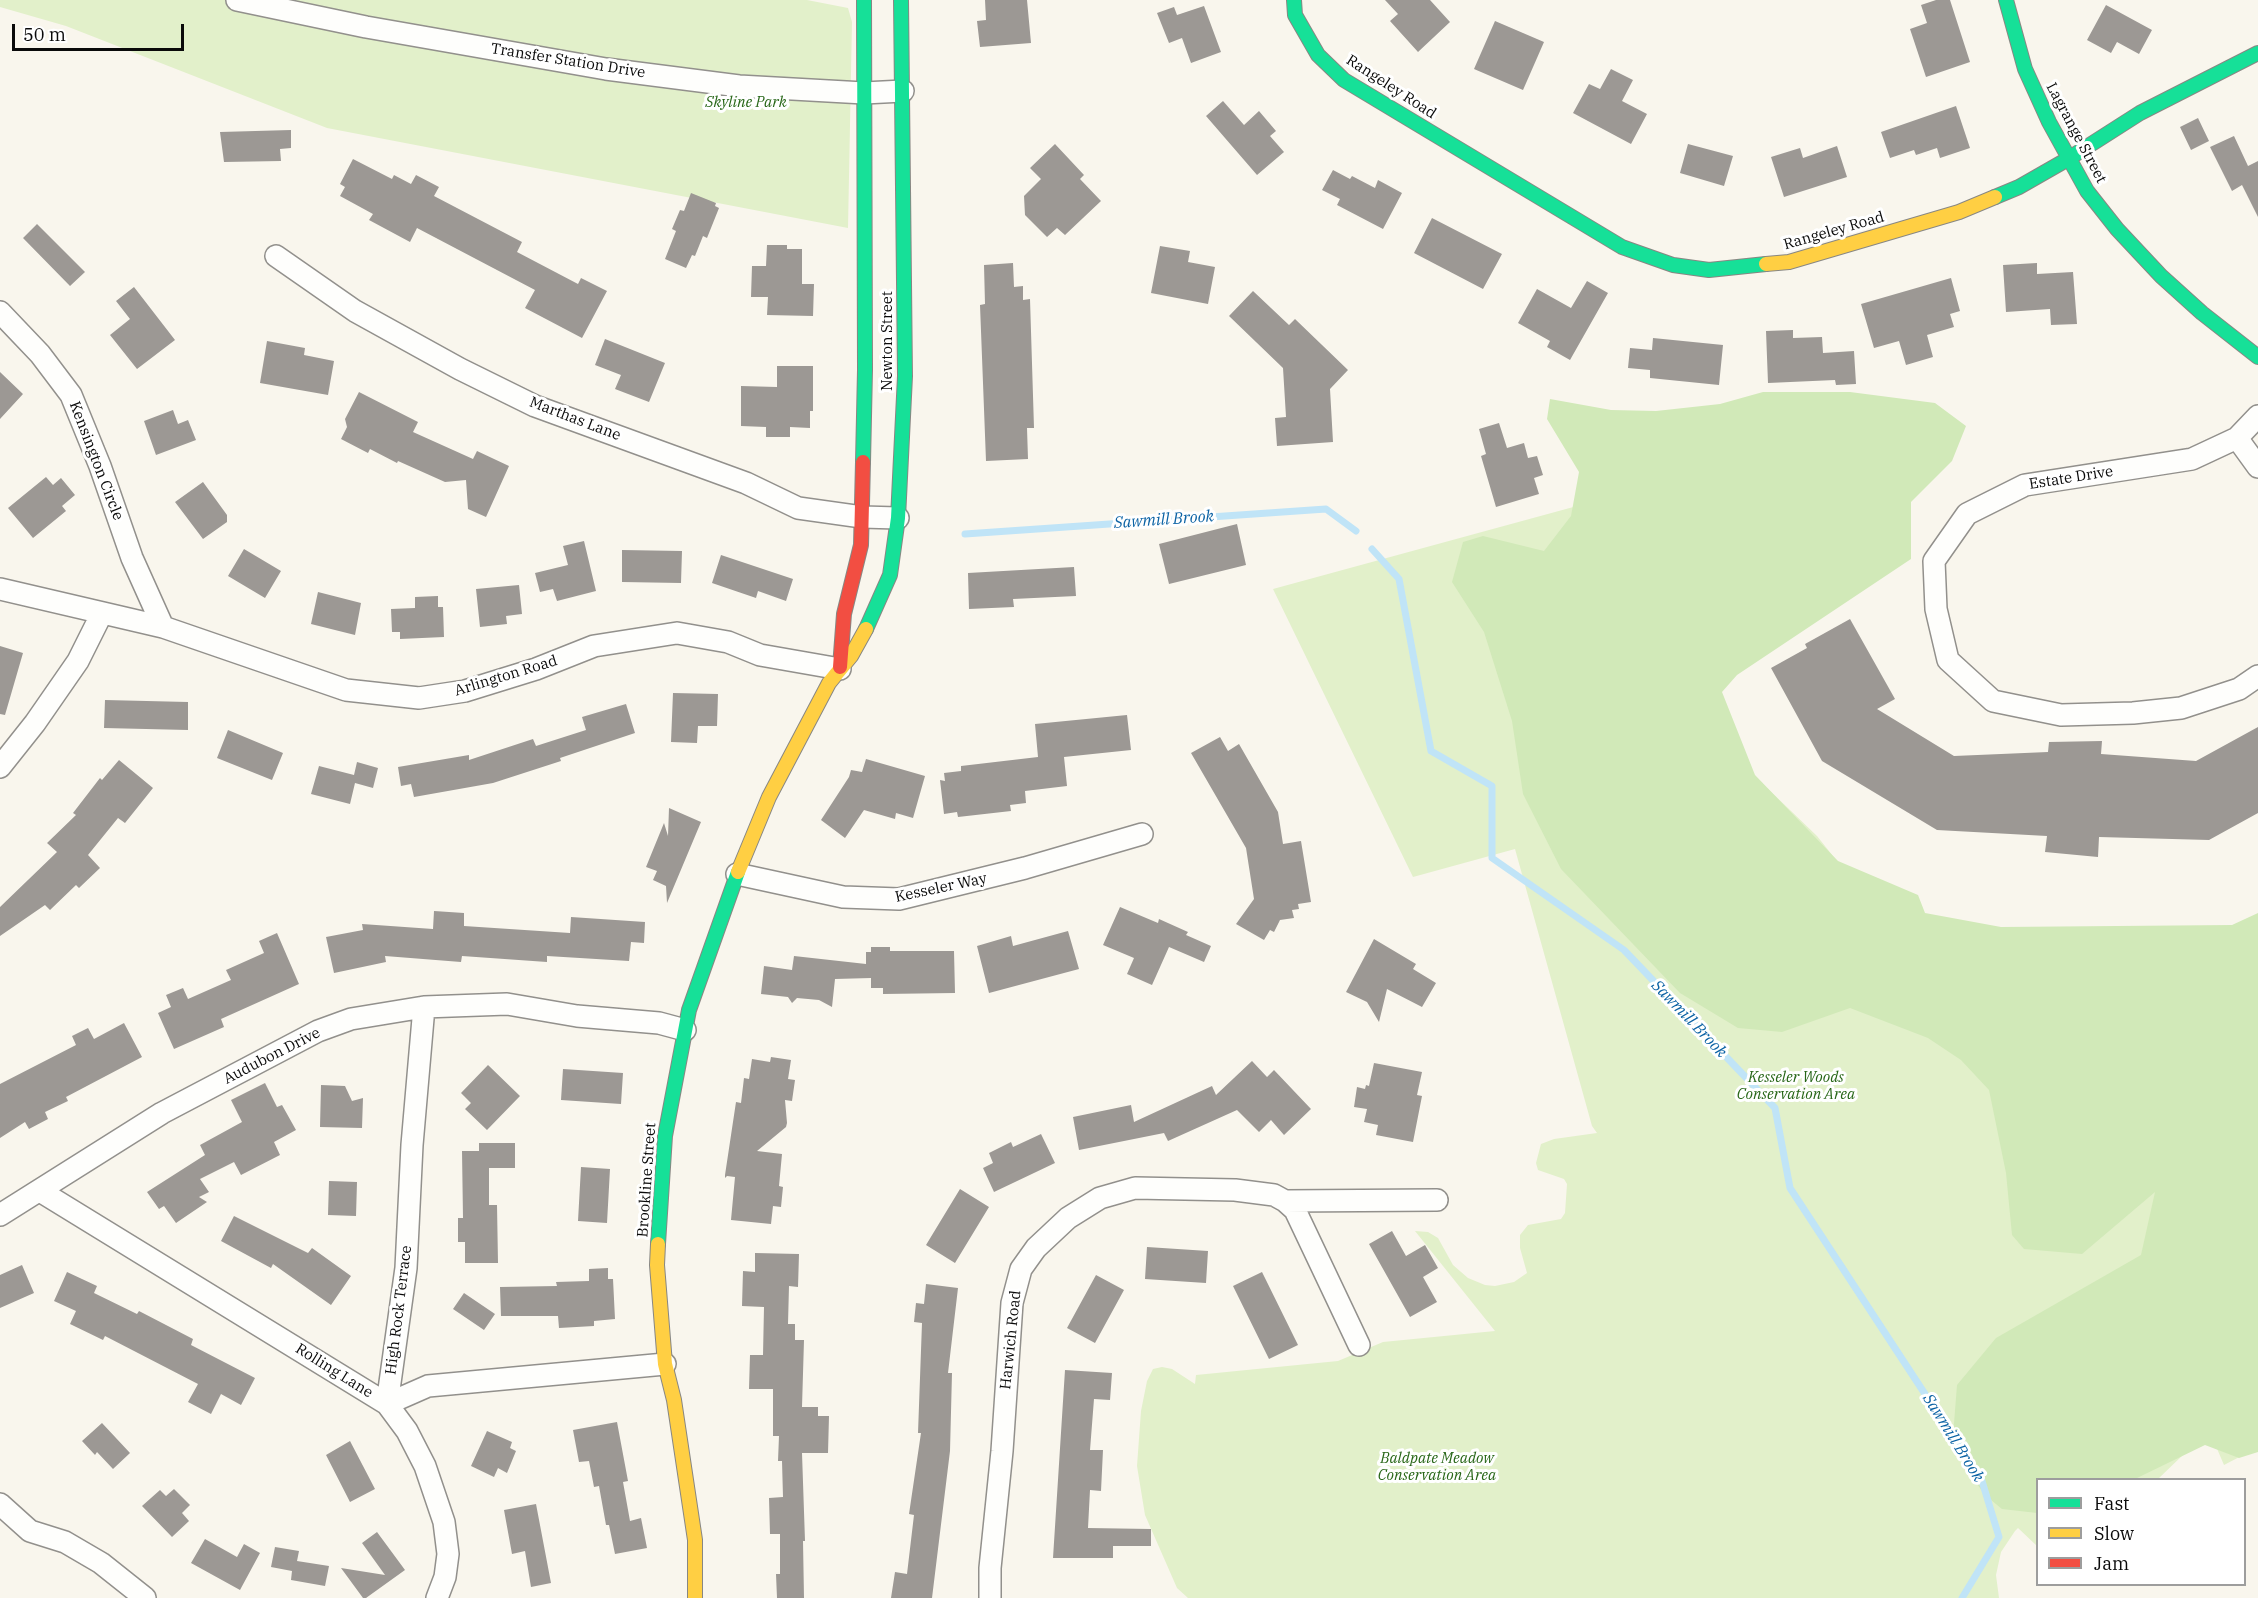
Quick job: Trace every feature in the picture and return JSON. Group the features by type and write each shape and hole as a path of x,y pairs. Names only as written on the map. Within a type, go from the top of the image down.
{"main road":[{"name":"Newton Street","path":"840,669 844,614 861,545 865,370 864,0"},
{"name":"Newton Street","path":"812,716 829,683 851,656 873,617 890,574 898,518 905,376 901,0"},
{"name":"Rangeley Road","path":"1294,0 1295,15 1318,55 1344,80 1622,247 1672,266 1709,270 1790,262 1959,212 2019,187 2140,113 2258,53"},
{"name":"Lagrange Street","path":"2006,0 2025,69 2068,159 2093,199 2142,257 2202,314 2258,357"},
{"name":"Brookline Street","path":"696,1598 694,1540 674,1400 664,1364 657,1265 664,1136 689,1010 737,874 770,797 812,716"}],"street":[{"name":"Transfer Station Drive","path":"237,0 366,27 606,69 739,86 864,93 903,90"},
{"name":"Marthas Lane","path":"276,256 355,311 460,369 536,406 746,483 798,508 862,517 898,518"},
{"name":"Kensington Circle","path":"0,312 40,354 71,395 100,466 132,558 163,627"},
{"name":"Estate Drive","path":"2258,416 2237,438 2192,459 2025,485 1967,514 1934,561 1936,609 1948,660 1994,701 2061,714 2133,713 2181,708 2239,689 2258,676"},
{"path":"2237,438 2258,467"},
{"name":"Arlington Road","path":"0,589 163,627 346,690 419,698 465,692 536,669 594,646 677,633 728,642 760,655 840,669"},
{"path":"0,767 35,723 78,662 102,613"},
{"name":"Kesseler Way","path":"737,874 843,897 899,899 1016,871 1142,834"},
{"name":"Audubon Drive","path":"0,1215 162,1113 318,1031 351,1019 424,1007 507,1004 577,1016 659,1023 685,1030"},
{"name":"High Rock Terrace","path":"387,1404 406,1268 412,1145 424,1007"},
{"name":"Harwich Road","path":"990,1598 990,1568 1002,1451 1012,1303 1021,1269 1036,1248 1068,1218 1100,1198 1134,1188 1235,1190 1275,1196 1285,1201 1437,1200"},
{"name":"Rolling Lane","path":"40,1191 387,1404 428,1386 664,1364"},
{"path":"1285,1201 1295,1210 1359,1345"},
{"path":"387,1404 407,1431 425,1466 444,1522 448,1554 445,1577 437,1598"},
{"path":"0,1504 30,1531 64,1542 101,1563 145,1598"}],"green space":[{"name":"Skyline Park","path":"0,0 807,0 848,8 852,22 848,228 327,128 66,26 0,7"},
{"path":"1763,392 1850,392 1935,403 1966,426 1952,461 1911,502 1911,559 1737,675 1722,692 1755,775 1838,861 1918,895 1925,913 2001,927 2232,925 2258,913 2258,1452 2239,1458 2205,1445 2137,1478 2036,1478 2036,1513 2002,1509 1985,1495 1952,1449 1957,1385 1996,1338 2141,1255 2155,1192 2082,1254 2024,1249 2012,1235 2006,1173 1989,1090 1961,1060 1928,1038 1850,1008 1782,1032 1738,1028 1680,993 1561,869 1523,794 1512,721 1484,632 1452,582 1463,542 1483,536 1544,551 1571,516 1579,472 1547,419 1550,399 1611,410 1656,411 1720,404"},
{"name":"Kesseler Woods Conservation Area","path":"1599,500 1711,734 1817,836 1872,905 2116,1025 2249,1452 2224,1465 2209,1430 2159,1478 2036,1478 2036,1545 2018,1528 2015,1531 2001,1552 1996,1575 1999,1598 1188,1598 1177,1588 1145,1515 1137,1466 1141,1411 1147,1381 1153,1369 1162,1367 1172,1369 1195,1384 1196,1375 1338,1361 1383,1342 1495,1331 1415,1231 1428,1232 1438,1238 1453,1265 1468,1278 1485,1285 1495,1286 1514,1282 1527,1273 1520,1248 1520,1235 1528,1225 1561,1219 1565,1213 1567,1184 1564,1179 1538,1170 1536,1163 1541,1144 1554,1139 1597,1133 1592,1126 1515,849 1413,877 1273,589"}],"building":[{"path":"985,0 1027,0 1031,43 980,47 977,21 986,20"},
{"path":"1385,0 1430,0 1450,22 1418,52 1390,21 1398,14"},
{"path":"1936,0 1950,0 1970,62 1926,77 1910,29 1927,23 1921,5"},
{"path":"2106,5 2152,30 2139,54 2117,42 2111,53 2087,40"},
{"path":"1204,6 1221,52 1191,63 1182,38 1169,43 1157,13 1174,7 1177,15"},
{"path":"1495,21 1544,42 1523,90 1474,69"},
{"path":"1611,69 1633,80 1622,101 1647,114 1631,144 1573,113 1589,84 1600,89"},
{"path":"1223,101 1244,125 1259,111 1276,131 1270,136 1284,152 1257,175 1206,116"},
{"path":"1956,106 1970,148 1940,158 1937,148 1916,155 1914,150 1890,158 1881,132"},
{"path":"2198,118 2209,141 2191,150 2180,127"},
{"path":"291,130 291,148 280,149 281,161 224,162 220,132"},
{"path":"2234,136 2248,166 2258,161 2258,217 2242,185 2232,191 2210,147"},
{"path":"1055,144 1084,175 1080,179 1101,201 1065,235 1057,228 1047,237 1025,215 1024,196 1041,179 1030,168"},
{"path":"1688,144 1733,156 1724,186 1680,173"},
{"path":"1837,146 1847,177 1784,197 1771,157 1800,148 1803,158"},
{"path":"353,159 392,179 394,175 411,184 416,175 439,187 434,196 522,242 517,252 578,284 581,278 607,291 582,338 525,308 535,290 417,228 410,242 369,220 373,214 340,196 345,187 340,184"},
{"path":"1333,170 1350,179 1352,176 1375,188 1378,180 1402,193 1383,229 1337,205 1340,199 1322,190"},
{"path":"691,193 716,203 715,206 719,208 707,238 703,236 695,256 692,255 686,268 665,259 676,231 672,229 680,210 684,211"},
{"path":"1432,218 1502,254 1483,289 1414,253"},
{"path":"37,224 85,272 70,286 23,238"},
{"path":"767,245 787,245 787,249 802,249 802,284 814,284 813,316 767,315 768,297 751,297 752,266 766,266"},
{"path":"1160,246 1190,251 1188,262 1215,267 1208,304 1151,293"},
{"path":"1013,263 1014,287 1023,286 1023,300 1030,299 1034,428 1027,428 1028,459 986,461 980,305 985,304 984,265"},
{"path":"2037,263 2037,274 2073,272 2077,324 2051,325 2050,309 2006,312 2003,265"},
{"path":"1951,278 1960,311 1950,314 1954,327 1927,335 1933,357 1906,365 1899,341 1874,348 1861,304"},
{"path":"1587,281 1608,293 1570,360 1547,347 1550,341 1518,323 1537,289 1571,308"},
{"path":"134,287 175,340 137,369 110,335 130,319 116,301"},
{"path":"1253,291 1289,325 1295,319 1348,370 1330,389 1333,442 1277,446 1275,418 1286,417 1283,368 1229,316"},
{"path":"1793,330 1793,338 1822,337 1823,353 1854,351 1856,384 1836,385 1835,380 1768,383 1766,331"},
{"path":"1653,338 1723,345 1719,385 1650,378 1650,370 1628,368 1630,348 1652,350"},
{"path":"605,339 665,363 649,402 615,389 621,375 595,365"},
{"path":"267,341 305,348 304,355 334,361 328,395 260,383"},
{"path":"777,366 813,366 813,411 810,411 810,428 790,427 790,437 766,437 766,427 741,426 741,386 777,387"},
{"path":"0,372 23,394 0,419"},
{"path":"359,392 418,422 413,432 473,459 477,451 509,466 486,517 468,509 466,480 445,482 398,461 397,463 370,449 368,453 341,439 347,427 345,419"},
{"path":"173,410 178,424 188,420 196,440 156,455 144,421"},
{"path":"1499,423 1507,448 1524,443 1528,458 1537,456 1543,475 1534,478 1539,494 1496,507 1481,456 1486,454 1479,429"},
{"path":"46,477 53,485 61,478 75,495 62,506 66,511 33,538 8,508"},
{"path":"203,482 227,515 227,522 203,539 175,502"},
{"path":"1237,524 1246,565 1169,584 1159,544"},
{"path":"584,541 596,591 557,601 553,589 540,592 535,573 568,565 563,546"},
{"path":"244,549 281,571 265,598 228,576"},
{"path":"622,550 682,551 681,583 622,582"},
{"path":"721,555 793,579 786,601 758,591 756,598 712,583"},
{"path":"1074,567 1076,596 1013,599 1014,607 969,609 968,573"},
{"path":"519,585 522,614 506,616 507,624 480,627 476,589"},
{"path":"318,592 361,603 355,635 311,624"},
{"path":"438,596 438,607 443,607 444,637 400,639 400,632 392,632 391,609 415,608 415,597"},
{"path":"1850,619 1895,699 1877,709 1954,756 2048,752 2049,742 2102,741 2101,754 2196,761 2258,727 2258,813 2209,840 2099,837 2098,857 2045,852 2047,836 1937,830 1822,761 1771,668 1807,648 1805,644"},
{"path":"0,646 23,653 5,715 0,714"},
{"path":"673,693 718,694 717,726 698,726 697,743 671,742"},
{"path":"105,700 188,702 188,730 104,728"},
{"path":"626,704 635,733 560,758 561,761 493,783 414,797 411,784 401,786 398,767 469,755 469,760 533,739 536,746 586,730 582,717"},
{"path":"1127,715 1131,750 1064,757 1067,786 1025,791 1026,803 1010,805 1011,811 958,817 957,812 944,814 940,780 945,781 944,773 961,771 961,766 1038,757 1035,724"},
{"path":"228,730 283,753 272,780 217,758"},
{"path":"1220,737 1228,751 1239,744 1278,812 1283,844 1301,841 1311,902 1298,904 1299,909 1292,910 1294,918 1280,920 1274,932 1270,930 1264,940 1236,924 1254,899 1246,848 1191,753"},
{"path":"866,759 925,776 913,818 896,813 895,819 864,810 845,838 821,820 849,777 851,770 862,772"},
{"path":"119,760 153,788 125,823 118,818 88,855 100,868 79,888 76,885 50,910 45,905 0,936 0,907 57,852 47,843 76,815 73,813 100,778 102,780"},
{"path":"357,762 378,768 373,788 355,783 350,804 311,794 319,766 354,775"},
{"path":"669,808 701,822 667,903 666,886 653,880 657,871 646,867 664,823 668,836"},
{"path":"1120,907 1158,923 1159,919 1188,932 1186,935 1211,946 1204,962 1169,947 1152,985 1127,974 1134,958 1103,945"},
{"path":"434,911 464,913 464,926 570,933 571,917 645,922 644,943 631,942 629,961 547,956 547,962 462,956 461,962 385,956 386,962 334,973 326,937 363,930 362,924 433,929"},
{"path":"1068,931 1079,969 989,993 977,946 1011,936 1013,946"},
{"path":"277,933 299,984 221,1019 224,1027 174,1049 158,1013 171,1007 166,995 183,988 188,999 231,980 226,970 264,953 259,941"},
{"path":"1374,939 1416,964 1413,969 1436,983 1422,1007 1387,989 1379,1022 1367,1002 1346,992"},
{"path":"871,947 890,947 890,951 954,951 955,993 883,994 883,988 871,988 871,978 835,979 832,1007 819,1000 797,998 792,1003 788,997 761,994 764,966 792,970 794,956 866,964 866,952 871,952"},
{"path":"124,1023 142,1057 66,1097 68,1101 45,1112 48,1119 29,1129 25,1122 0,1138 0,1084 76,1045 72,1036 88,1028 94,1039"},
{"path":"771,1057 791,1060 788,1079 795,1080 792,1101 785,1100 786,1127 757,1151 782,1154 779,1186 783,1187 781,1207 773,1206 771,1224 731,1220 735,1177 725,1178 725,1175 736,1102 741,1103 744,1078 749,1079 752,1059 770,1062"},
{"path":"1252,1061 1267,1077 1274,1070 1311,1109 1284,1135 1271,1120 1259,1132 1237,1110 1168,1141 1164,1133 1079,1150 1073,1117 1131,1105 1134,1122 1212,1086 1216,1095"},
{"path":"1374,1063 1422,1072 1417,1095 1422,1096 1413,1142 1376,1135 1378,1125 1364,1122 1367,1109 1354,1107 1357,1087 1365,1089 1366,1085 1369,1086"},
{"path":"488,1065 520,1096 487,1130 465,1109 471,1103 461,1093"},
{"path":"563,1069 623,1073 621,1104 561,1100"},
{"path":"265,1083 277,1107 282,1105 296,1130 274,1142 280,1155 241,1175 234,1162 200,1179 209,1192 199,1197 207,1202 176,1223 164,1206 159,1209 147,1192 205,1155 200,1145 242,1122 231,1100"},
{"path":"321,1085 345,1086 352,1101 363,1098 362,1128 320,1127"},
{"path":"1041,1134 1055,1163 994,1192 983,1168 993,1163 989,1153 1011,1142 1013,1147"},
{"path":"479,1143 515,1143 515,1168 489,1168 489,1205 497,1205 498,1263 465,1263 465,1242 458,1242 458,1218 463,1218 462,1151 479,1151"},
{"path":"581,1167 610,1169 607,1223 578,1221"},
{"path":"329,1181 357,1182 356,1216 328,1215"},
{"path":"960,1189 989,1207 955,1263 926,1245"},
{"path":"234,1216 308,1253 312,1248 351,1276 331,1305 273,1264 271,1268 221,1241"},
{"path":"1392,1231 1406,1256 1425,1245 1438,1268 1423,1277 1437,1302 1410,1317 1369,1244"},
{"path":"1147,1247 1208,1251 1206,1283 1145,1279"},
{"path":"755,1253 799,1254 798,1287 789,1286 788,1324 795,1324 795,1340 804,1340 802,1407 818,1407 818,1416 829,1416 828,1453 802,1453 804,1598 777,1598 776,1574 780,1574 780,1534 770,1534 769,1498 783,1497 782,1461 778,1461 779,1436 773,1436 773,1389 749,1389 750,1355 763,1355 764,1307 742,1306 743,1271 755,1272"},
{"path":"22,1265 34,1293 0,1308 0,1275"},
{"path":"608,1268 608,1279 613,1279 615,1319 594,1321 594,1326 559,1328 558,1316 501,1316 500,1287 557,1286 556,1282 589,1281 589,1269"},
{"path":"67,1272 97,1286 94,1293 137,1314 139,1311 193,1339 191,1345 255,1378 241,1405 221,1394 211,1414 188,1402 198,1384 105,1336 103,1340 70,1324 76,1311 54,1301"},
{"path":"1262,1272 1298,1345 1269,1359 1233,1286"},
{"path":"1096,1275 1124,1290 1095,1343 1067,1328"},
{"path":"926,1284 958,1288 948,1373 952,1373 950,1451 932,1598 891,1598 895,1572 907,1574 914,1515 909,1514 921,1433 918,1433 922,1323 914,1322 916,1303 924,1304"},
{"path":"464,1293 495,1314 484,1330 453,1309"},
{"path":"1065,1370 1112,1373 1110,1400 1094,1399 1090,1450 1103,1450 1101,1491 1090,1490 1088,1528 1151,1529 1151,1546 1113,1546 1113,1558 1053,1558"},
{"path":"617,1422 628,1481 623,1482 630,1521 641,1518 647,1548 615,1554 609,1525 606,1525 599,1486 594,1487 589,1461 579,1462 573,1430"},
{"path":"102,1423 130,1453 113,1469 97,1452 95,1455 82,1441"},
{"path":"487,1431 512,1442 510,1448 516,1451 507,1473 498,1468 494,1477 471,1466"},
{"path":"350,1441 375,1489 350,1502 326,1455"},
{"path":"174,1489 190,1505 182,1513 189,1521 172,1537 142,1506 160,1490 166,1496"},
{"path":"536,1504 551,1583 531,1587 525,1551 512,1554 504,1510"},
{"path":"377,1532 405,1570 363,1598 341,1568 385,1575 362,1543"},
{"path":"205,1539 237,1557 244,1544 260,1553 240,1590 191,1563"},
{"path":"275,1547 299,1551 297,1561 329,1566 325,1586 291,1580 292,1571 271,1567"}],"waterway":[{"name":"Sawmill Brook","path":"965,534 1326,509 1356,531"},
{"name":"Sawmill Brook","path":"1372,549 1399,579 1431,751 1492,786 1492,858 1624,950 1775,1108 1790,1188 1982,1481 1999,1537 1962,1598"}],"traffic: fast":[{"path":"863,462 865,370 864,0"},
{"path":"866,629 890,575 898,518 905,376 901,0"},
{"path":"1294,0 1295,15 1318,55 1344,80 1622,247 1673,265 1709,270 1766,264"},
{"path":"2006,0 2025,69 2049,122 2087,191 2117,229 2161,276 2202,313 2258,357"},
{"path":"1995,197 2019,187 2068,159 2140,113 2258,53"},
{"path":"658,1244 665,1136 689,1010 738,872"}],"traffic: slow":[{"path":"1766,264 1789,262 1959,212 1995,197"},
{"path":"738,872 769,797 829,683 851,656 866,629"},
{"path":"658,1244 657,1265 665,1364 674,1400 695,1540 695,1598"}],"traffic: jam":[{"path":"840,667 844,614 861,545 863,462"}],"park label":[{"name":"Baldpate Meadow Conservation Area","path":"1437,1468"}]}
